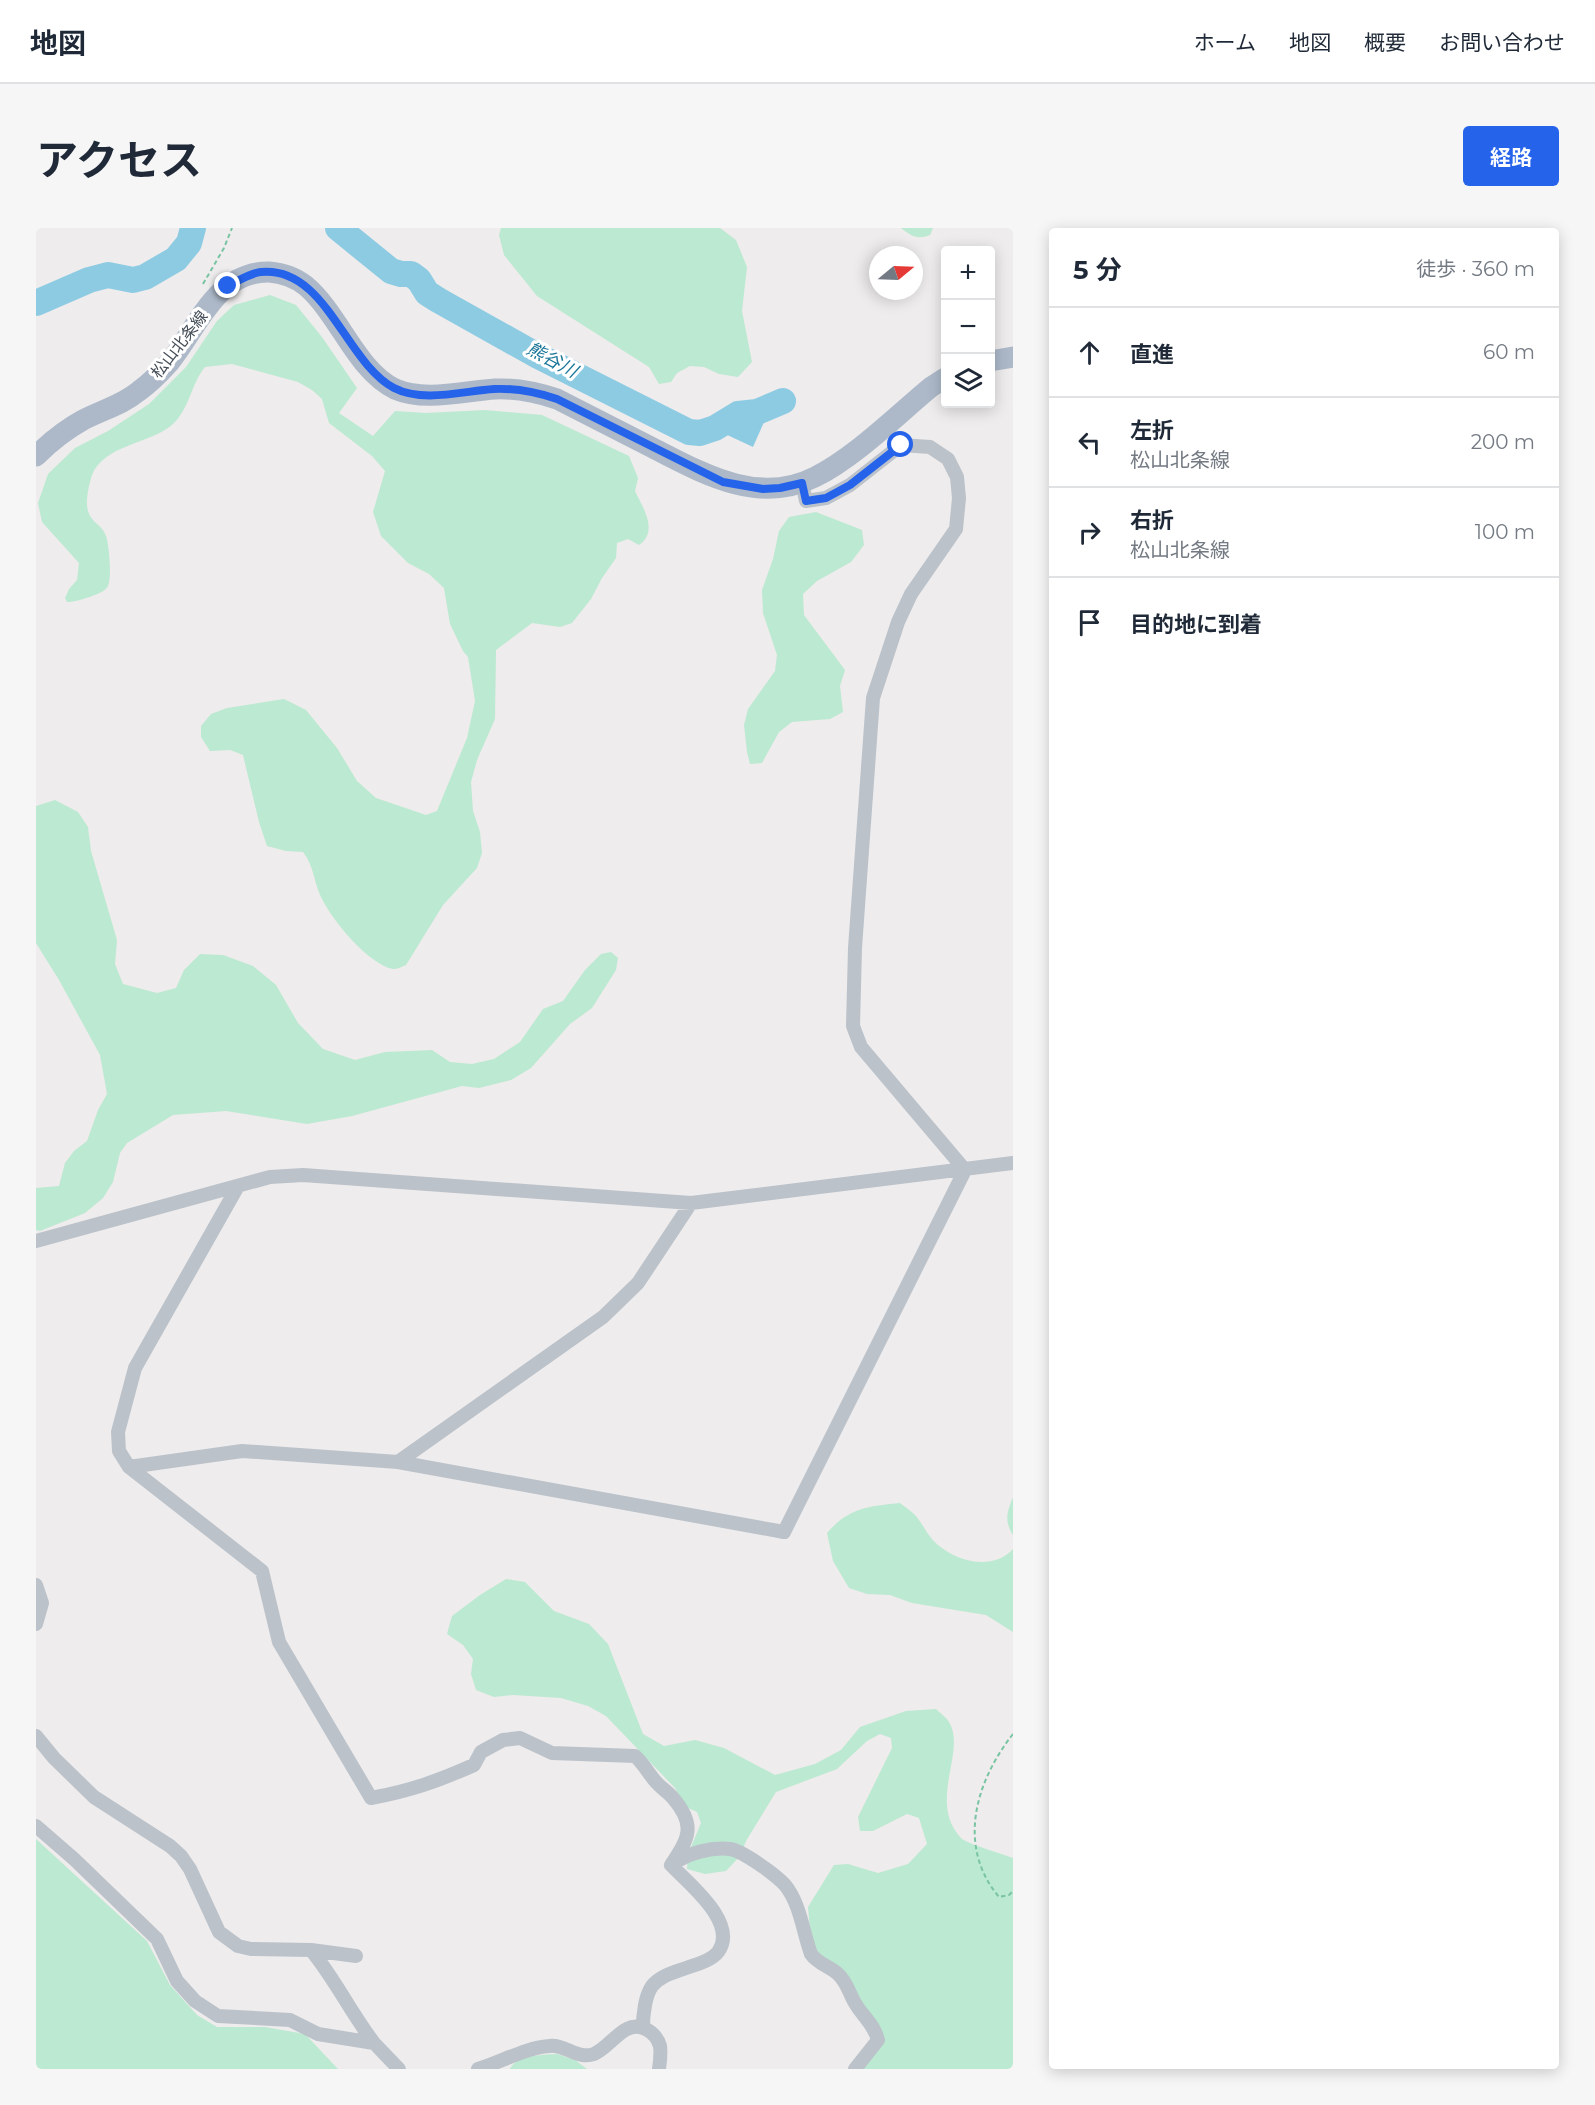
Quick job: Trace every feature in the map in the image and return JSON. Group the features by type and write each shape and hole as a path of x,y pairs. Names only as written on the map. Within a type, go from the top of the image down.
{"main road":[{"name":"松山北条線","path":"36,456 65,431 137,393 168,364 215,297 228,286 260,272 291,277 306,286 368,366 395,388 413,394 495,389 534,391 557,399 723,482 763,489 780,488 816,477 850,454 941,381"},
{"path":"995,360 1013,357"}],"street":[{"path":"802,483 806,501 826,498 850,485 901,445 930,447 948,459 957,477 959,498 956,529 911,594 898,622 873,698 855,948 854,1026 861,1047 965,1170"},
{"path":"36,1241 270,1177 303,1175 691,1203 1013,1163"},
{"path":"129,1467 242,1451 398,1462 784,1532 965,1170"},
{"path":"238,1186 135,1368 118,1432 119,1451 129,1467 262,1570 279,1642 371,1798 406,1792 431,1784 474,1765 481,1752 504,1740 520,1738 552,1753 635,1756 656,1782 674,1799 688,1829 686,1843 671,1865"},
{"path":"398,1462 603,1317 638,1283 691,1203"},
{"path":"36,1585 42,1603 36,1624"},
{"path":"36,1736 54,1758 94,1797 170,1846 181,1856 198,1883 219,1932 238,1946 251,1949 311,1950 356,1956"},
{"path":"36,1826 74,1859 157,1939 177,1981 195,2001 218,2016 290,2020 318,2034 374,2043"},
{"path":"671,1865 682,1857 699,1852 733,1850 764,1868 785,1885 796,1904 811,1954 816,1961 835,1971 844,1980 854,2003 876,2030 878,2040 874,2048 855,2069"},
{"path":"643,2027 643,2017 651,1988 661,1978 706,1960 717,1953 723,1941 723,1928 709,1904 671,1865"},
{"path":"311,1950 327,1970 374,2043 399,2069"},
{"path":"478,2069 552,2045 577,2054 594,2054 629,2028 643,2027 653,2034 660,2045 659,2069"}],"path":[{"path":"1013,1734 996,1757 985,1784 974,1833 975,1851 990,1886 999,1897 1010,1895 1013,1891"}],"green space":[{"path":"501,228 720,228 736,240 747,267 742,311 752,362 738,377 719,374 704,367 690,366 677,373 671,382 659,384 649,367 537,296 504,255 499,235"},
{"path":"901,228 933,228 930,235 918,237"},
{"path":"270,295 296,305 322,337 357,388 339,413 373,436 395,411 426,413 485,410 542,415 629,456 638,478 635,491 648,519 648,533 639,545 628,539 617,543 616,558 591,599 572,623 560,627 532,623 496,650 495,719 477,760 471,782 473,811 480,832 482,853 477,868 443,905 406,965 396,969 373,959 334,919 322,899 307,857 303,852 286,851 267,846 243,755 230,750 210,751 201,737 201,726 211,714 227,708 284,699 306,710 337,748 357,781 376,798 426,815 437,811 467,738 475,701 468,657 450,624 444,588 429,574 408,563 381,536 373,512 385,471 372,456 329,423 322,399 312,390 298,382 232,364 205,367 181,415 175,422 159,433 115,452 98,465 92,475 87,507 89,515 104,532 110,561 108,586 102,592 67,602 65,598 69,589 77,580 79,563 42,522 38,503 48,474 75,448 108,431 149,404 186,367 217,321 234,305"},
{"path":"816,512 862,530 864,545 851,562 817,581 803,594 804,615 845,670 840,686 843,712 830,719 792,722 779,732 762,763 750,764 744,725 748,709 775,671 777,655 763,613 762,590 773,559 779,531 789,517"},
{"path":"55,800 78,812 88,827 91,851 117,940 115,964 123,984 157,993 176,988 184,970 200,954 223,955 253,966 276,985 298,1023 323,1049 355,1060 385,1052 432,1050 450,1062 472,1064 494,1059 520,1042 543,1009 563,1001 585,970 601,954 611,952 618,958 616,970 592,1008 570,1024 531,1068 511,1080 479,1088 462,1086 352,1116 307,1124 226,1111 173,1115 127,1143 120,1153 113,1182 103,1198 85,1213 40,1231 36,1230 36,1188 59,1186 65,1163 74,1151 87,1141 98,1110 107,1094 100,1055 36,943 36,806"},
{"path":"1013,1497 1013,1535 1007,1516"},
{"path":"900,1503 915,1515 934,1542 955,1556 965,1560 986,1562 1005,1556 1013,1549 1013,1632 986,1615 912,1603 890,1595 867,1594 849,1588 833,1561 827,1533 851,1513 869,1507"},
{"path":"506,1579 525,1582 554,1611 589,1624 608,1644 643,1734 664,1746 695,1740 724,1748 775,1775 815,1764 841,1750 860,1727 906,1711 936,1709 945,1717 953,1734 954,1747 947,1793 947,1809 951,1824 961,1838 1013,1858 1013,2069 860,2069 877,2052 874,2026 811,1943 808,1907 834,1865 848,1864 878,1873 908,1864 927,1844 919,1818 907,1814 873,1831 860,1831 858,1817 892,1748 891,1738 880,1734 867,1741 837,1769 776,1792 746,1841 740,1856 726,1871 705,1874 687,1869 688,1854 701,1823 697,1812 686,1807 675,1788 606,1716 588,1706 561,1698 513,1695 494,1697 476,1690 471,1674 473,1659 463,1645 447,1634 452,1616"},
{"path":"36,1839 147,1941 170,1985 197,2015 217,2027 265,2027 305,2034 338,2069 36,2069"},
{"path":"557,2054 575,2060 587,2069 510,2069 513,2064 524,2058"}],"water":[{"path":"753,417 764,422 753,447 723,433 734,423"}],"waterway":[{"name":"熊谷川","path":"36,303 89,280 108,275 133,280 145,277 176,259 189,243 193,228"},
{"name":"熊谷川","path":"338,228 391,271 411,274 419,280 427,293 438,300 538,356 689,432 700,433 715,428 738,414 757,412 783,401"}],"route":[{"path":"228,286 260,272 291,277 306,286 368,366 395,388 413,394 495,389 534,391 557,399 705,474 739,486 763,489 802,483 806,501 826,498 850,485 901,445"}]}
